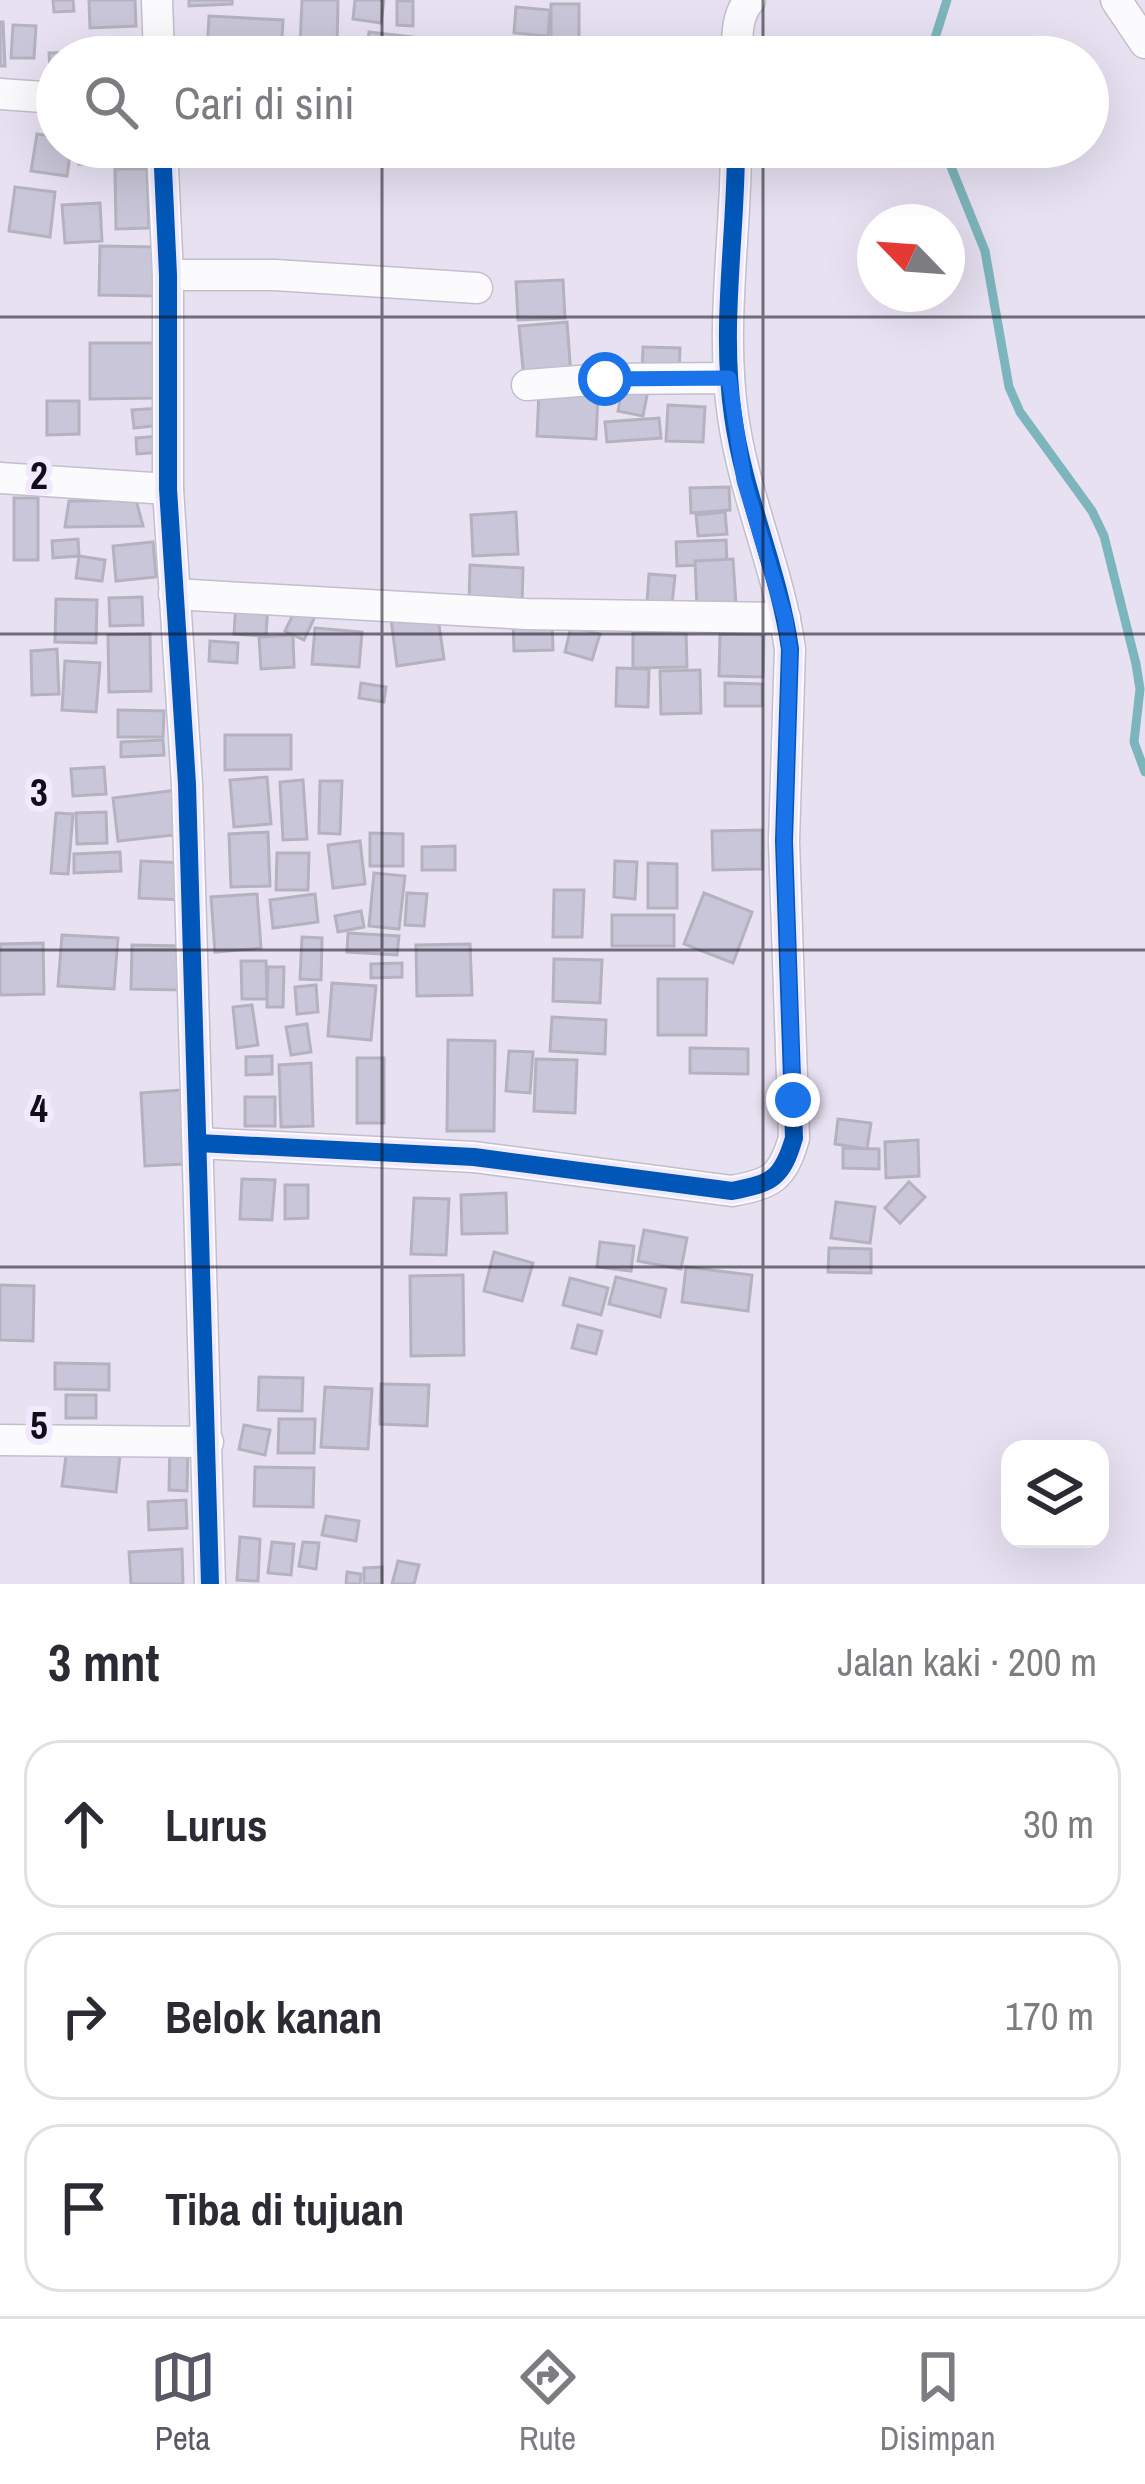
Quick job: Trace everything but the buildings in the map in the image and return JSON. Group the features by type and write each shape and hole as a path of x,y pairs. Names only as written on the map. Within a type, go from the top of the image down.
{"street":[{"path":"157,0 158,36"},
{"path":"737,36 750,0"},
{"path":"1116,0 1145,44"},
{"path":"0,94 36,97"},
{"path":"163,168 168,489 187,784 210,1584"},
{"path":"198,1143 474,1157 732,1191 766,1184 786,1166 794,1138 784,841 790,650 744,480 729,378 736,168"},
{"path":"168,275 275,275 477,288"},
{"path":"527,385 729,378"},
{"path":"0,478 168,489"},
{"path":"175,594 526,614 785,618"},
{"path":"0,1440 208,1442"}],"waterway":[{"path":"936,36 947,0"},
{"path":"951,168 985,251 1009,387 1020,412 1092,511 1104,536 1136,664 1140,689 1134,742 1145,772"}],"cycle path":[{"path":"163,168 168,489 187,784 210,1584"},
{"path":"198,1143 474,1157 732,1191 766,1182 785,1162 794,1138 784,841 790,649 738,446 729,383 735,168"}],"route":[{"path":"605,379 729,378 744,480 790,650 784,841 793,1100"}]}
